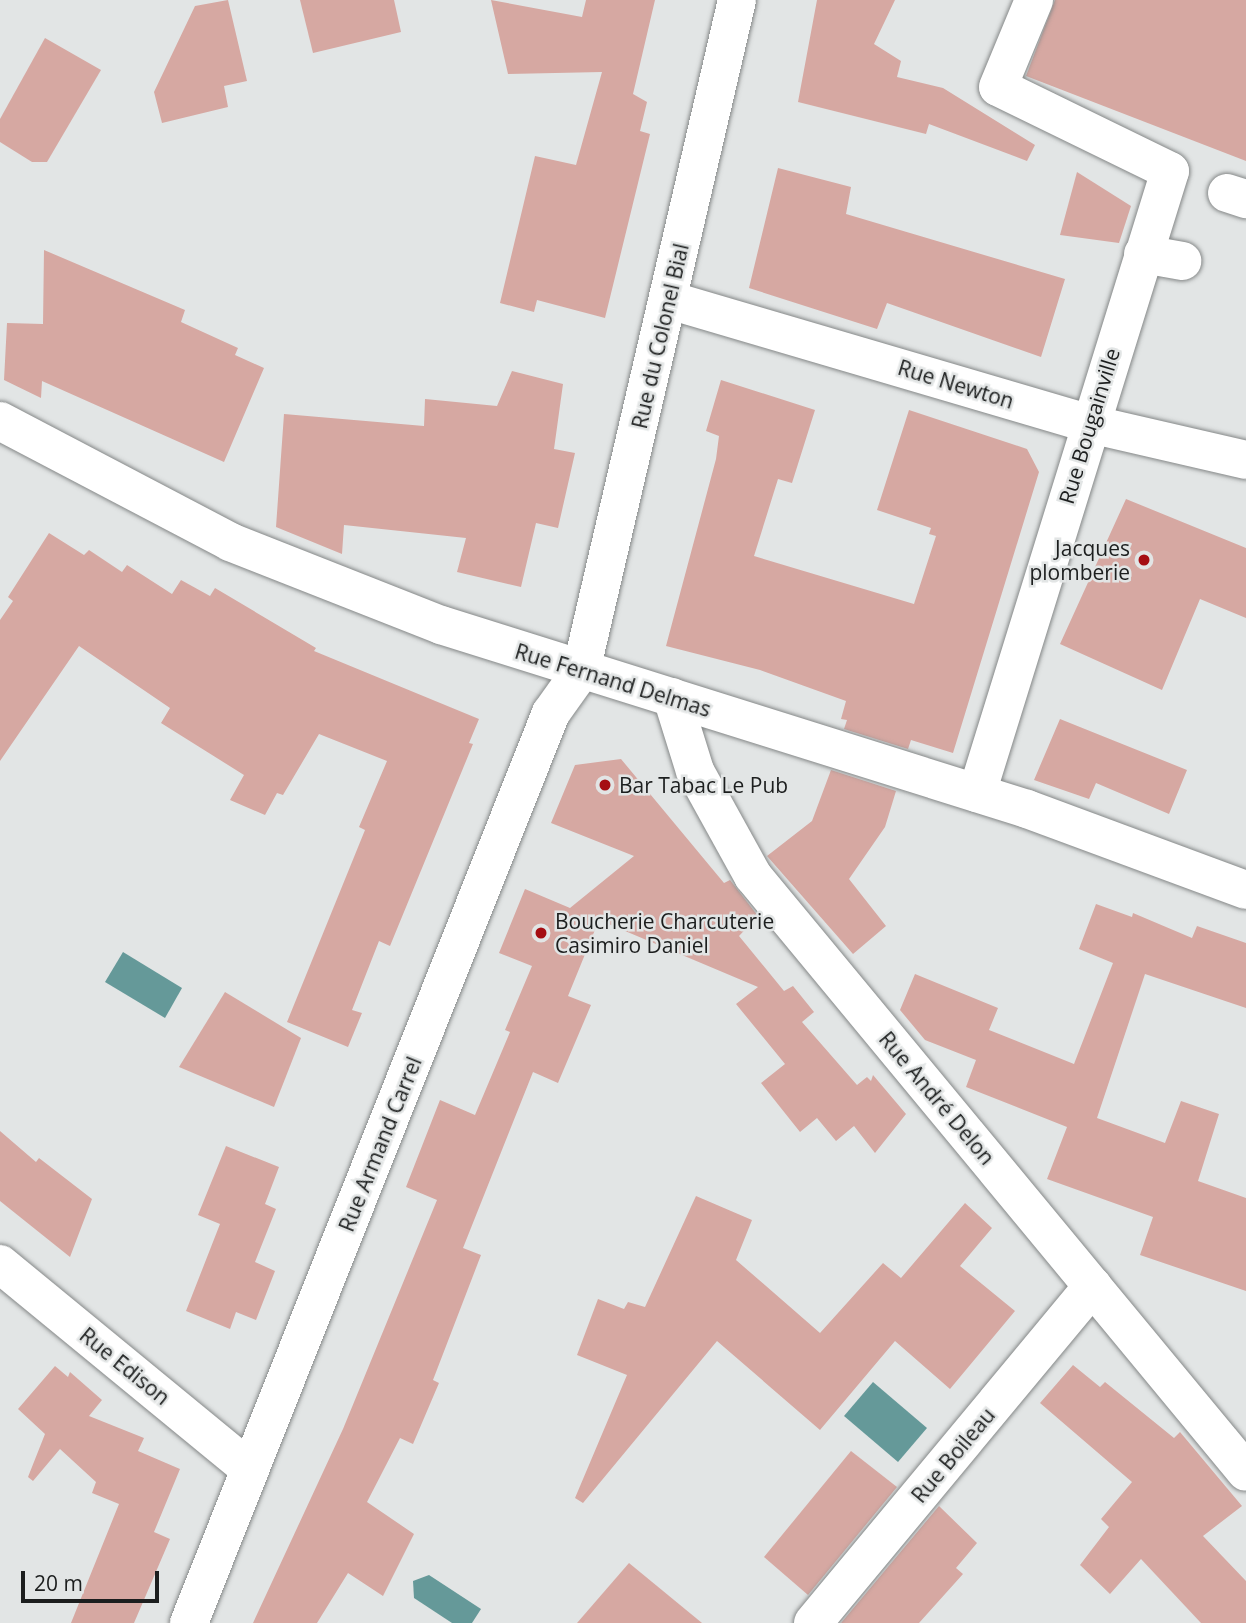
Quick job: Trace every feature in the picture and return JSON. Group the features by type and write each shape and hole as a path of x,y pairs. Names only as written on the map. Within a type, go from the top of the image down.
{"street":[{"name":"Rue du Colonel Bial","path":"580,671 737,0"},
{"name":"Rue Bougainville","path":"977,793 1170,171 998,87 1034,0"},
{"path":"1149,237 1182,261"},
{"name":"Rue Newton","path":"668,300 1090,424 1246,460"},
{"name":"Rue Fernand Delmas","path":"0,421 230,542 454,629 580,671 672,697 977,793 1246,890"},
{"name":"Rue Armand Carrel","path":"189,1623 551,713 580,671"},
{"name":"Rue André Delon","path":"672,697 695,771 753,876 1246,1472"},
{"name":"Rue Edison","path":"0,1264 250,1469"},
{"name":"Rue Boileau","path":"813,1623 1093,1286"}],"water":[{"path":"123,952 182,988 165,1018 105,982"},
{"path":"873,1382 927,1428 898,1462 844,1416"},
{"path":"429,1575 481,1609 472,1623 452,1623 414,1598 413,1581"}],"building":[{"path":"228,0 247,81 224,86 228,107 162,123 154,92 195,6"},
{"path":"300,0 394,0 401,32 313,53"},
{"path":"491,0 582,17 586,0 655,0 633,94 647,102 640,131 650,134 605,318 537,300 534,312 500,303 535,156 576,165 602,72 508,74"},
{"path":"817,0 895,0 874,44 901,61 897,77 943,88 1035,145 1027,161 929,124 926,134 798,102"},
{"path":"1055,0 1246,0 1246,161 1026,76"},
{"path":"45,38 101,70 47,162 32,162 0,142 0,119"},
{"path":"778,168 851,187 846,214 1065,279 1041,357 887,303 877,329 749,288"},
{"path":"1077,172 1131,206 1119,243 1060,235"},
{"path":"44,250 185,310 181,322 238,348 235,355 264,368 224,462 42,381 41,398 4,380 7,323 43,324"},
{"path":"512,371 563,384 554,449 575,453 558,528 536,523 521,587 457,572 466,538 344,525 342,554 276,527 284,414 424,426 425,399 497,406"},
{"path":"721,380 815,410 792,483 778,479 754,556 914,604 936,536 929,534 931,528 877,510 909,410 1027,449 1039,472 953,753 911,740 908,749 844,729 847,720 841,719 846,701 760,670 666,646 716,459 719,436 706,431"},
{"name":"Jacques plomberie","path":"1126,499 1246,548 1246,618 1200,599 1162,690 1060,644"},
{"path":"49,533 84,555 89,550 122,572 127,565 172,594 181,580 210,596 215,588 316,648 314,651 479,719 469,743 473,744 390,946 379,941 352,1010 362,1013 348,1047 287,1022 365,830 359,827 387,761 319,734 283,795 277,793 265,815 230,800 244,775 161,723 170,708 79,646 0,761 0,620 13,601 8,597"},
{"path":"1060,719 1187,770 1169,814 1096,783 1089,799 1034,780"},
{"path":"621,759 724,883 730,880 758,916 739,936 784,991 793,986 814,1012 802,1022 857,1085 867,1077 871,1081 873,1075 906,1114 875,1153 854,1126 836,1141 817,1118 800,1132 761,1083 785,1064 736,1004 758,987 599,920 568,996 591,1005 558,1083 533,1072 463,1248 481,1255 433,1380 439,1383 413,1444 400,1438 367,1502 414,1534 383,1596 348,1573 317,1623 253,1623 343,1429 437,1200 406,1187 440,1100 475,1115 510,1032 505,1030 532,966 499,953 525,889 570,908 634,856 551,823 575,765"},
{"path":"831,770 896,791 885,827 849,879 886,926 853,954 767,856 812,821"},
{"path":"1096,904 1132,917 1133,913 1192,938 1197,926 1246,943 1246,1008 1145,974 1097,1118 1165,1143 1181,1101 1219,1114 1198,1181 1246,1198 1246,1291 1140,1255 1153,1217 1047,1179 1067,1127 966,1087 976,1060 925,1040 900,1010 915,974 998,1008 989,1030 1074,1064 1113,963 1079,949"},
{"path":"225,992 301,1038 274,1107 179,1067"},
{"path":"0,1131 36,1162 39,1158 92,1199 70,1257 0,1201"},
{"path":"226,1146 279,1167 265,1204 276,1209 255,1262 275,1271 256,1320 236,1312 230,1329 186,1311 220,1224 198,1215"},
{"path":"696,1196 752,1220 736,1260 820,1333 883,1263 901,1278 965,1203 992,1228 960,1266 1015,1311 950,1389 895,1341 820,1430 717,1341 583,1503 575,1498 627,1375 577,1355 598,1299 624,1309 628,1302 645,1307"},
{"path":"1073,1365 1100,1387 1105,1382 1174,1438 1180,1432 1242,1506 1203,1536 1246,1581 1246,1623 1201,1623 1141,1559 1110,1594 1080,1565 1109,1527 1101,1519 1132,1482 1040,1403"},
{"path":"55,1366 68,1377 70,1372 102,1400 89,1416 144,1438 138,1451 180,1469 154,1532 170,1539 134,1623 71,1623 119,1504 92,1493 96,1482 60,1449 33,1481 28,1477 45,1434 18,1409"},
{"path":"851,1451 897,1487 808,1595 764,1557"},
{"path":"939,1506 977,1543 956,1568 963,1574 919,1623 841,1623"},
{"path":"629,1563 702,1623 577,1623"}],"place":[{"name":"Jacques plomberie","path":"1144,560"},
{"name":"Bar Tabac Le Pub","path":"605,785"},
{"name":"Boucherie Charcuterie Casimiro Daniel","path":"541,933"}]}
